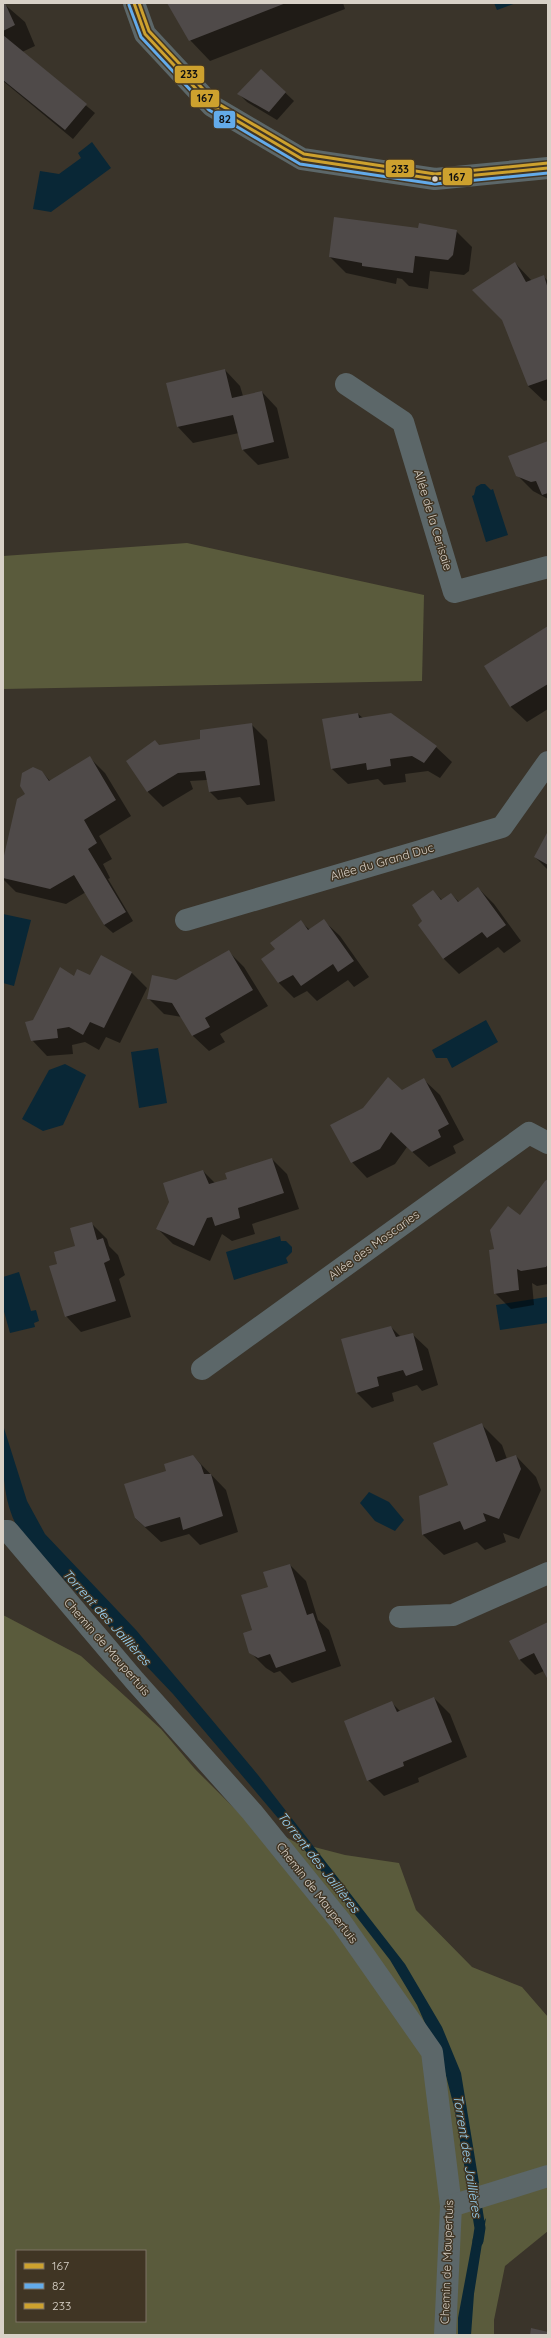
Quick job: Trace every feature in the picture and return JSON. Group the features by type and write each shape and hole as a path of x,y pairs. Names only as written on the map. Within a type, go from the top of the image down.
{"street":[{"path":"134,3 145,34 212,106 302,159 435,179 548,168"},
{"name":"Allée de la Cerisaie","path":"346,384 403,422 454,592 548,566"},
{"name":"Allée du Grand Duc","path":"186,920 502,827 548,762"},
{"name":"Allée des Moscaries","path":"202,1369 529,1133 548,1143"},
{"name":"Chemin de Maupertuis","path":"3,1531 8,1531 135,1681 252,1812 342,1922 432,2052 455,2205 444,2335"},
{"path":"400,1617 454,1615 548,1573"},
{"path":"455,2205 548,2176"}],"green space":[{"path":"187,543 424,595 422,681 3,689 3,556"},
{"path":"3,1615 81,1656 161,1729 195,1769 237,1811 295,1842 345,1855 399,1863 416,1910 472,1967 522,1987 548,2017 548,2231 505,2266 494,2320 494,2335 3,2335"}],"water":[{"path":"494,3 516,3 497,10"},
{"path":"92,142 111,168 51,212 33,209 40,171 59,174 81,158 78,153"},
{"path":"481,484 485,484 491,490 493,489 508,535 486,542 472,496 474,495 476,487"},
{"path":"3,914 31,920 14,986 3,983"},
{"path":"486,1020 498,1042 452,1068 447,1058 436,1058 432,1050"},
{"path":"158,1048 167,1103 139,1108 131,1052"},
{"path":"65,1064 86,1075 63,1125 43,1131 22,1119 49,1070"},
{"path":"280,1236 281,1241 286,1241 292,1247 292,1252 286,1258 288,1263 234,1280 226,1252"},
{"path":"19,1272 31,1311 36,1310 39,1321 34,1323 35,1327 10,1333 3,1308 3,1277"},
{"path":"547,1297 548,1323 500,1330 496,1305"},
{"path":"3,1425 27,1501 45,1534 136,1630 202,1708 258,1775 405,1964 442,2027 461,2073 479,2183 468,2188 455,2111 443,2064 417,2005 390,1960 300,1844 173,1694 22,1535 15,1522 6,1496 3,1468"},
{"path":"369,1492 389,1502 404,1520 395,1531 375,1521 360,1503"},
{"path":"486,2218 474,2294 471,2335 458,2335 458,2318 473,2238"}],"building":[{"path":"3,3 5,3 15,25 3,31"},
{"path":"167,3 286,3 189,41"},
{"path":"3,35 87,104 65,130 3,80"},
{"path":"261,69 286,92 269,112 237,94"},
{"path":"334,217 418,228 419,223 457,230 453,255 448,260 415,256 413,273 362,266 362,263 329,257"},
{"path":"515,262 526,282 544,275 548,289 548,379 528,386 502,320 472,290"},
{"path":"225,369 232,398 262,391 274,442 242,450 233,415 177,427 166,383"},
{"path":"548,441 548,493 542,495 536,481 531,482 516,476 508,456"},
{"path":"548,626 548,684 510,707 484,666"},
{"path":"358,713 359,718 391,713 437,746 424,763 412,756 390,759 391,766 367,770 366,763 331,769 322,719"},
{"path":"252,723 260,785 209,792 205,771 178,773 147,792 126,761 155,740 159,745 200,739 200,730"},
{"path":"90,756 116,800 84,820 97,843 88,849 126,912 104,925 74,875 50,889 3,878 3,860 17,799 25,794 20,786 22,773 33,767 42,771 49,781"},
{"path":"547,833 548,834 548,865 534,857"},
{"path":"478,887 506,925 487,938 482,932 443,959 418,925 422,921 412,905 433,890 441,900 451,893 458,902"},
{"path":"324,919 354,961 338,972 333,964 301,986 293,975 278,983 261,959 275,949 270,943 301,920 308,930"},
{"path":"229,950 253,990 205,1018 210,1027 192,1036 172,1003 147,999 152,975 176,980"},
{"path":"101,955 132,972 104,1028 90,1022 83,1035 69,1027 57,1029 58,1038 31,1041 25,1022 33,1020 60,967 74,976 77,969 90,975"},
{"path":"388,1077 402,1090 424,1078 449,1124 438,1130 441,1137 412,1152 391,1132 380,1149 351,1163 330,1125 363,1108"},
{"path":"272,1158 284,1193 238,1208 240,1218 215,1226 212,1217 207,1218 194,1246 156,1229 169,1202 163,1183 203,1170 209,1184 227,1179 225,1173"},
{"path":"548,1179 548,1264 546,1267 521,1271 517,1269 519,1290 494,1294 489,1250 494,1249 490,1230 508,1206 520,1215"},
{"path":"92,1222 97,1240 103,1238 110,1260 104,1263 116,1301 65,1317 49,1266 57,1264 54,1252 75,1246 70,1228"},
{"path":"391,1326 396,1337 413,1333 423,1370 406,1376 403,1370 377,1377 379,1386 356,1393 341,1339"},
{"path":"482,1423 496,1462 516,1455 521,1469 499,1519 483,1513 486,1521 464,1530 460,1521 422,1535 419,1496 448,1485 433,1443"},
{"path":"193,1455 201,1465 204,1474 211,1474 223,1516 183,1530 180,1517 145,1527 135,1518 124,1484 166,1471 164,1464"},
{"path":"290,1564 307,1615 313,1613 326,1651 276,1668 270,1654 258,1658 249,1653 243,1633 252,1630 241,1595 268,1587 263,1572"},
{"path":"548,1622 548,1680 534,1653 519,1660 509,1641"},
{"path":"434,1697 452,1742 403,1762 404,1766 367,1781 344,1721 392,1701 397,1712"},
{"path":"531,2328 548,2332 548,2335 530,2335"}],"waterway":[{"name":"Torrent des Jaillières","path":"471,2172 480,2228 478,2241"}],"transit line":[{"name":"167","path":"134,3 145,34 212,106 302,159 435,179 548,168"},
{"name":"233","path":"139,3 149,31 215,102 304,154 435,174 548,163"},
{"name":"82","path":"129,5 141,37 209,110 300,164 435,184 548,173"}]}
